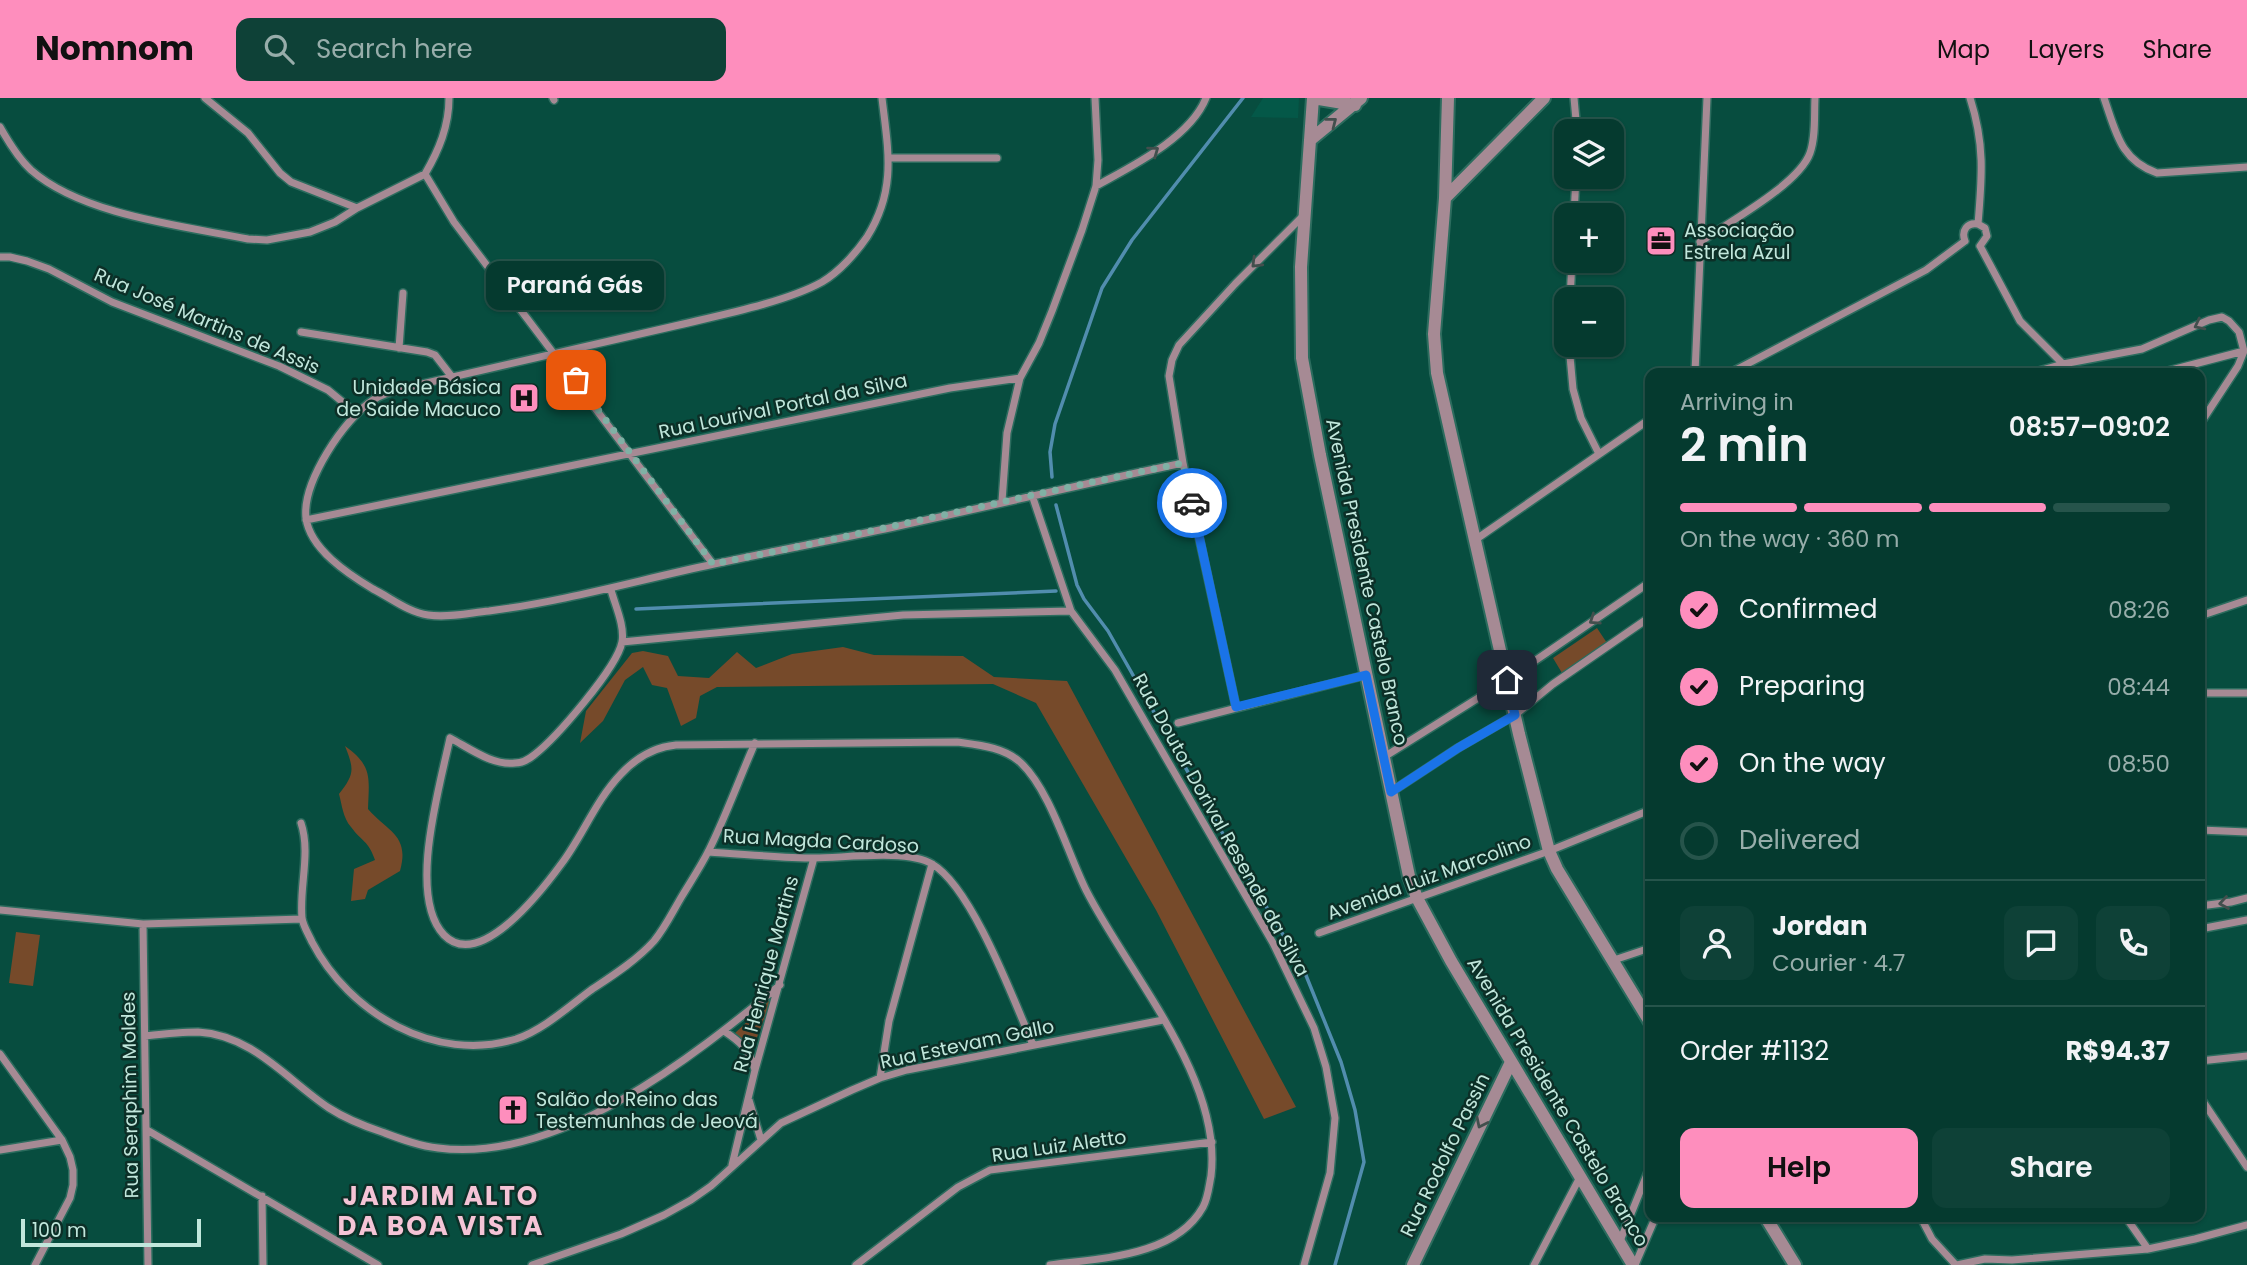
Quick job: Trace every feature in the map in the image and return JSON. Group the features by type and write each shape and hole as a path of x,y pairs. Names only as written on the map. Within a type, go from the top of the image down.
{"street":[{"path":"205,98 248,133 280,173 291,182 357,208"},
{"path":"0,127 16,153 40,177 82,200 125,214 248,239 267,240 310,232 335,222 425,174 439,149 449,98"},
{"path":"882,98 889,176 875,222 854,253 825,281 802,292 704,319 452,377 375,399 341,429 323,460 311,489 306,506 306,520 319,545 352,577 411,610 442,616 521,607 611,590 713,564 1183,463"},
{"path":"1002,501 1007,433 1020,378 1047,321 1096,186 1098,160 1095,98"},
{"path":"1096,186 1140,161 1190,125 1201,111 1206,98"},
{"path":"1313,98 1358,101"},
{"name":"Avenida Presidente Castelo Branco","path":"1313,98 1304,215 1300,320 1302,358 1409,876 1417,898 1511,1062 1634,1265"},
{"path":"1448,98 1445,198 1434,334 1437,373 1549,851 1557,869 1645,1014"},
{"path":"1445,198 1544,98"},
{"path":"1574,98 1576,119"},
{"path":"1695,368 1707,98"},
{"path":"1700,242 1790,180 1804,166 1813,144 1815,98"},
{"path":"1970,98 1980,136 1983,164 1978,224"},
{"path":"2104,98 2121,144 2127,154 2145,169 2157,173 2247,167"},
{"path":"1310,139 1358,101"},
{"path":"889,158 997,158"},
{"path":"425,174 454,222 556,353 713,564"},
{"path":"1236,707 1183,463 1168,376 1180,345 1235,284 1304,215"},
{"path":"1971,224 1978,224 1985,228 1987,236 1980,246 1972,247 1965,242 1963,234 1971,224"},
{"path":"1740,368 1926,270 1965,242"},
{"path":"1980,246 2020,321 2063,363 2064,368"},
{"name":"Rua José Martins de Assis","path":"0,257 27,261 112,302 279,366 328,390 356,413"},
{"path":"399,348 403,293"},
{"path":"2048,368 2142,349 2208,320 2222,317 2239,332 2245,351 2205,416"},
{"path":"301,332 427,352 435,355 452,377"},
{"path":"2179,368 2245,351"},
{"path":"1570,357 1573,389 1581,418 1599,454"},
{"name":"Rua Lourival Portal da Silva","path":"306,520 950,388 1020,378"},
{"path":"1475,540 1645,422"},
{"name":"Rua Doutor Dorival Resende da Silva","path":"1032,495 1071,611 1115,670 1273,943 1314,1028 1326,1067 1335,1118 1330,1172 1304,1265"},
{"path":"1384,757 1507,680 1645,585"},
{"path":"611,590 621,626 622,642 601,680 566,723 535,755 509,764 496,761 450,738 434,813 426,888 430,909 444,934 461,944 475,944 490,937 511,921 563,862 606,792 621,774 645,754 676,745 957,742 995,748 1021,762 1044,795 1087,891 1145,985 1193,1078 1212,1142 1210,1181 1204,1205 1195,1219 1182,1230 1164,1242 1144,1249 1050,1265"},
{"path":"2205,614 2247,600"},
{"path":"622,642 903,615 1071,611"},
{"path":"1391,792 1515,715 1553,684 1645,620"},
{"path":"1178,723 1366,675"},
{"path":"2205,693 2247,693"},
{"path":"300,823 304,852 302,919 322,961 334,977 375,1014 407,1032 439,1042 497,1044 519,1038 545,1024 614,975 650,945 708,852 755,743"},
{"name":"Avenida Luiz Marcolino","path":"1320,933 1549,851 1645,812"},
{"path":"2205,831 2247,832"},
{"name":"Rua Magda Cardoso","path":"708,852 814,858 892,856 920,859 932,864 946,875 970,907 1033,1045"},
{"name":"Rua Henrique Martins","path":"732,1167 755,1070 814,858"},
{"path":"880,1078 889,1021 932,864"},
{"path":"2205,905 2247,898"},
{"path":"0,910 143,924 302,919"},
{"path":"2205,928 2247,920"},
{"name":"Rua Seraphim Moldes","path":"143,924 148,1265"},
{"path":"1614,960 1645,950"},
{"path":"145,1036 200,1032 242,1043 265,1057 329,1108 356,1123 411,1142 458,1150 531,1138 614,1106 724,1031 779,985"},
{"name":"Rua Estevam Gallo","path":"532,1265 621,1234 664,1215 691,1200 781,1124 880,1078 1163,1020"},
{"path":"724,1031 743,1045 755,1070"},
{"path":"0,1054 62,1140 70,1157 73,1185 70,1198 35,1265"},
{"path":"2205,1060 2247,1056"},
{"name":"Rua Rodolfo Passin","path":"1413,1265 1511,1062"},
{"name":"Rua Henrique Martins","path":"749,1099 761,1140"},
{"path":"2205,1104 2247,1167"},
{"path":"146,1130 378,1265"},
{"path":"0,1150 62,1140"},
{"name":"Rua Luiz Aletto","path":"856,1265 958,1187 990,1170 1212,1142"},
{"path":"1534,1265 1580,1176"},
{"path":"1619,1242 1645,1179"},
{"path":"261,1196 263,1265"},
{"path":"1634,1265 1653,1222"},
{"path":"1769,1222 1795,1265"},
{"path":"1923,1222 1932,1238 1956,1265 1985,1259 2010,1263 2148,1249 2247,1225"},
{"path":"2129,1222 2148,1249"}],"shaded area":[{"path":"1263,98 1299,98 1298,118 1251,117"},
{"path":"1597,628 1607,643 1562,673 1553,658"},
{"path":"843,647 874,655 963,656 994,677 1067,681 1296,1107 1264,1119 1156,910 1036,703 993,684 717,687 700,696 696,718 681,726 667,688 652,685 643,667 625,680 603,721 580,743 586,711 632,653 643,651 668,656 678,676 709,678 737,652 756,668 792,654"},
{"path":"345,746 365,767 369,789 368,809 395,835 402,849 400,871 368,890 365,899 351,901 354,869 375,860 367,845 348,823 343,811 339,794 351,771"},
{"path":"16,932 40,935 33,986 9,983"},
{"path":"772,998 754,1045 734,1034"}],"waterway":[{"path":"1052,477 1050,452 1055,424 1102,288 1132,240 1243,98"},
{"path":"1056,505 1077,585 1084,599 1108,631 1227,841 1303,968 1341,1062 1355,1110 1364,1162 1335,1265"},
{"path":"636,609 1056,591"}],"way so far":[{"path":"576,380 713,564 1183,463 1192,503"}],"place":[{"name":"Associação Estrela Azul","path":"1661,241"},
{"name":"Paraná Gás","path":"576,380"},
{"name":"Unidade Básica de Saide Macuco","path":"524,398"},
{"name":"Salão do Reino das Testemunhas de Jeová","path":"513,1110"}],"district":[{"name":"JARDIM ALTO DA BOA VISTA","path":"441,1211"}],"route":[{"path":"1192,503 1236,707 1366,675 1391,792 1515,715 1507,680"}]}
